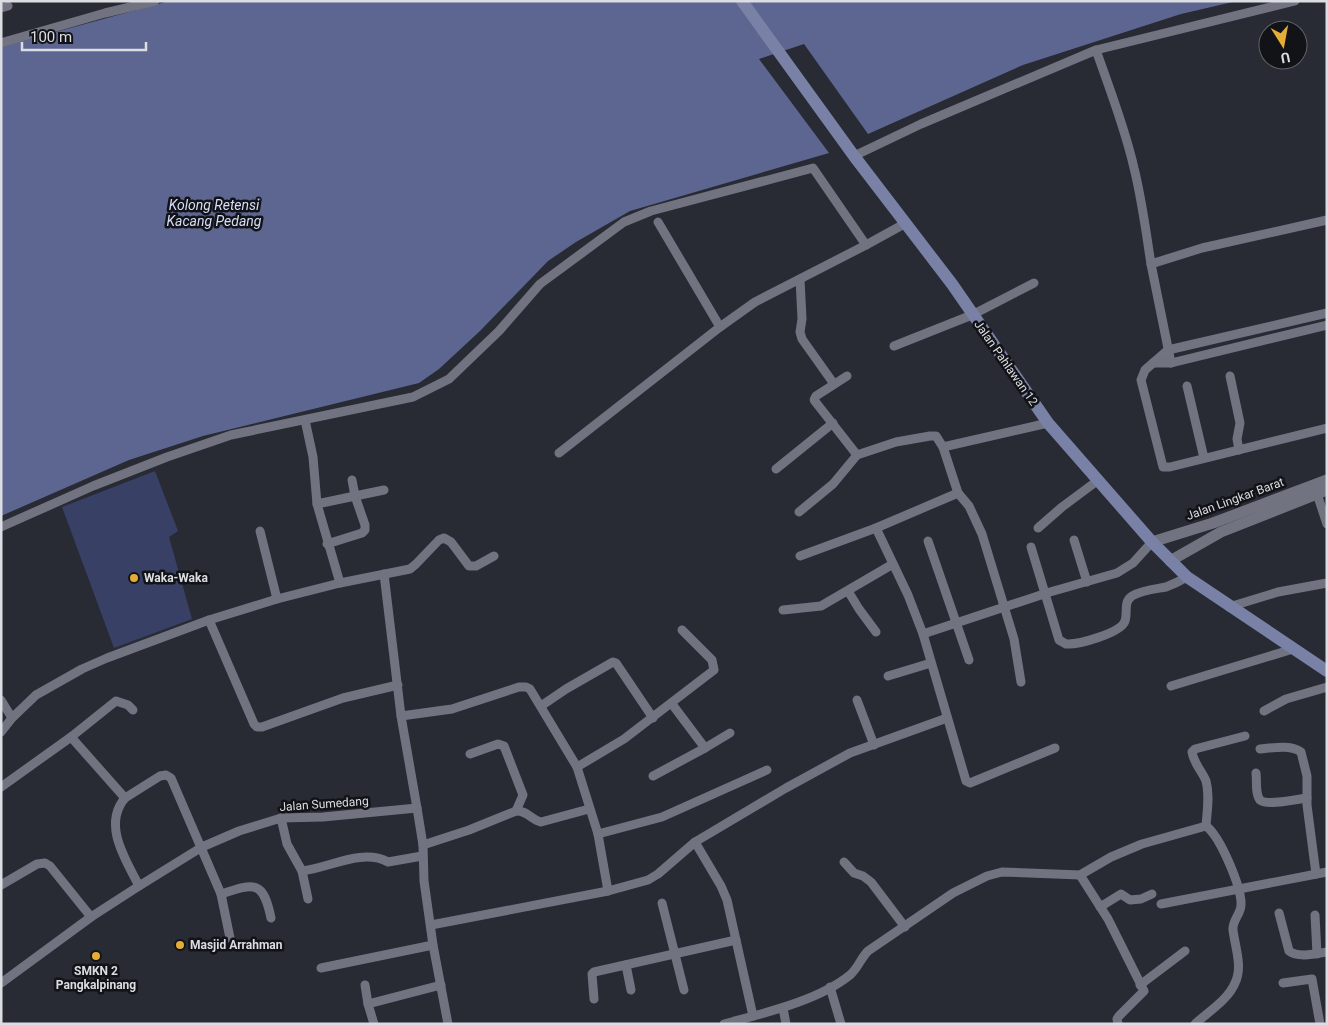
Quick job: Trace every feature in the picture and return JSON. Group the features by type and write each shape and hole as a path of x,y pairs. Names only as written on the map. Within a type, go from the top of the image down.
{"main road":[{"name":"Jalan Pahlawan 12","path":"742,1 854,156 952,284 1048,423 1097,481 1152,542 1187,577 1327,671"}],"street":[{"path":"1,43 105,13 155,1"},
{"path":"854,156 921,124 1096,50 1295,1"},
{"path":"1096,50 1122,121 1134,169 1171,363"},
{"path":"1,528 93,486 231,435 413,396 449,379 499,331 540,284 624,222 651,210 812,168 866,245"},
{"path":"1151,264 1202,248 1327,220"},
{"path":"658,222 720,327"},
{"path":"559,453 720,327 755,302 906,223"},
{"path":"800,279 802,319 800,332 802,339 834,384"},
{"path":"894,346 972,315 1034,283"},
{"path":"1327,313 1168,350 1143,372 1141,380 1162,466 1170,467 1327,428"},
{"path":"1153,363 1171,363 1327,325"},
{"path":"847,376 816,396 814,400 857,455"},
{"path":"1230,376 1240,423 1237,439 1239,450"},
{"path":"1187,386 1204,458"},
{"path":"305,420 312,457 317,504 327,544 340,583"},
{"path":"776,469 833,422"},
{"path":"942,447 1048,423"},
{"path":"799,512 833,484 857,455 896,442 936,436 942,447 958,493 968,506 982,534 1014,639 1021,682"},
{"path":"327,544 362,533 365,530 352,480"},
{"name":"Jalan Lingkar Barat","path":"1152,542 1213,523 1327,480"},
{"path":"1038,528 1097,481"},
{"path":"317,504 384,490"},
{"path":"1322,492 1327,524"},
{"name":"Jalan Lingkar Barat","path":"1170,561 1220,532 1322,492"},
{"path":"800,556 876,528 958,493"},
{"path":"876,528 908,595 923,634 966,781 970,783 1055,748"},
{"path":"260,530 276,599"},
{"path":"1,732 12,718 36,695 82,669 209,620 276,599 412,567 444,538 451,542 469,566 476,566 494,556"},
{"path":"1074,540 1087,582"},
{"path":"928,541 969,660"},
{"path":"923,634 1117,573 1127,568 1152,542"},
{"path":"1031,547 1059,640 1069,645 1118,630 1125,620 1126,606 1130,597 1174,584 1187,577"},
{"path":"783,610 822,606 893,564"},
{"path":"384,574 401,716 423,845 422,856 433,945 448,1024"},
{"path":"1229,607 1278,592 1327,583"},
{"path":"848,591 876,632"},
{"path":"209,620 254,724 257,727 262,727 343,698 398,685"},
{"path":"577,767 624,739 714,670 712,660 682,630"},
{"path":"1171,686 1293,649"},
{"path":"541,706 613,662 616,663 653,718"},
{"path":"888,676 931,663"},
{"path":"401,716 452,708 523,686 528,687 577,767 598,834 608,891"},
{"path":"1264,711 1286,699 1327,687"},
{"path":"1,700 12,718"},
{"path":"857,700 874,745"},
{"path":"1,788 116,701 128,704 133,710"},
{"path":"672,704 705,748"},
{"path":"431,925 608,891 653,878 695,842 786,788 850,753 947,718"},
{"path":"653,776 730,733"},
{"path":"71,736 125,798"},
{"path":"1195,1024 1230,993 1238,977 1233,924 1241,904 1225,852 1206,826 1208,801 1206,782 1192,752 1195,749 1245,736"},
{"path":"470,754 498,744 504,746 523,795 516,811"},
{"path":"1260,749 1287,748 1299,749 1301,752 1307,776 1307,798 1316,874"},
{"path":"598,834 662,817 767,770"},
{"path":"1256,773 1258,795 1265,803 1307,798"},
{"path":"139,886 118,843 115,831 118,806 125,798 160,776 166,775 171,778 221,894 230,938"},
{"name":"Jalan Sumedang","path":"1,983 91,917 139,886 202,847 239,831 282,818 330,816 417,808"},
{"path":"423,845 469,830 516,811 524,811 535,820 541,822 589,809"},
{"path":"282,818 287,844 302,871 308,899"},
{"path":"724,1024 783,1008 830,987 854,971 868,950 905,927 953,893 987,876 1002,872 1080,875 1111,857 1142,844 1206,826"},
{"path":"695,842 721,886 727,900 753,1016"},
{"path":"302,871 364,857 382,858 388,862 422,856"},
{"path":"844,862 854,873 863,876 871,882 905,927"},
{"path":"2,883 37,864 44,863 50,866 91,917"},
{"path":"1161,904 1327,872"},
{"path":"1080,875 1100,907 1144,991 1119,1016 1117,1019 1118,1024"},
{"path":"221,894 243,887 252,886 258,888 263,891 268,902 271,918"},
{"path":"1100,907 1121,894 1130,900 1141,899 1152,894"},
{"path":"662,903 684,990"},
{"path":"1279,913 1291,953 1317,954 1327,952"},
{"path":"1315,915 1317,954"},
{"path":"594,999 592,974 594,972 736,940"},
{"path":"321,968 433,945"},
{"path":"1140,985 1185,951"},
{"path":"626,965 631,990"},
{"path":"1283,983 1312,978 1320,1024"},
{"path":"365,985 374,1024"},
{"path":"368,1004 441,985"},
{"path":"830,987 841,1024"},
{"path":"783,1008 786,1024"}],"shaded area":[{"name":"Waka-Waka","path":"155,471 178,531 169,537 192,619 114,648 62,507"}],"water":[{"name":"Kolong Retensi Kacang Pedang","path":"169,1 1237,1 1181,14 1023,65 868,134 804,44 759,59 829,153 630,211 576,242 548,261 480,331 439,369 419,383 203,436 129,460 1,516 1,47"}],"place":[{"name":"Waka-Waka","path":"134,578"},
{"name":"Masjid Arrahman","path":"180,945"},
{"name":"SMKN 2 Pangkalpinang","path":"96,956"}]}
